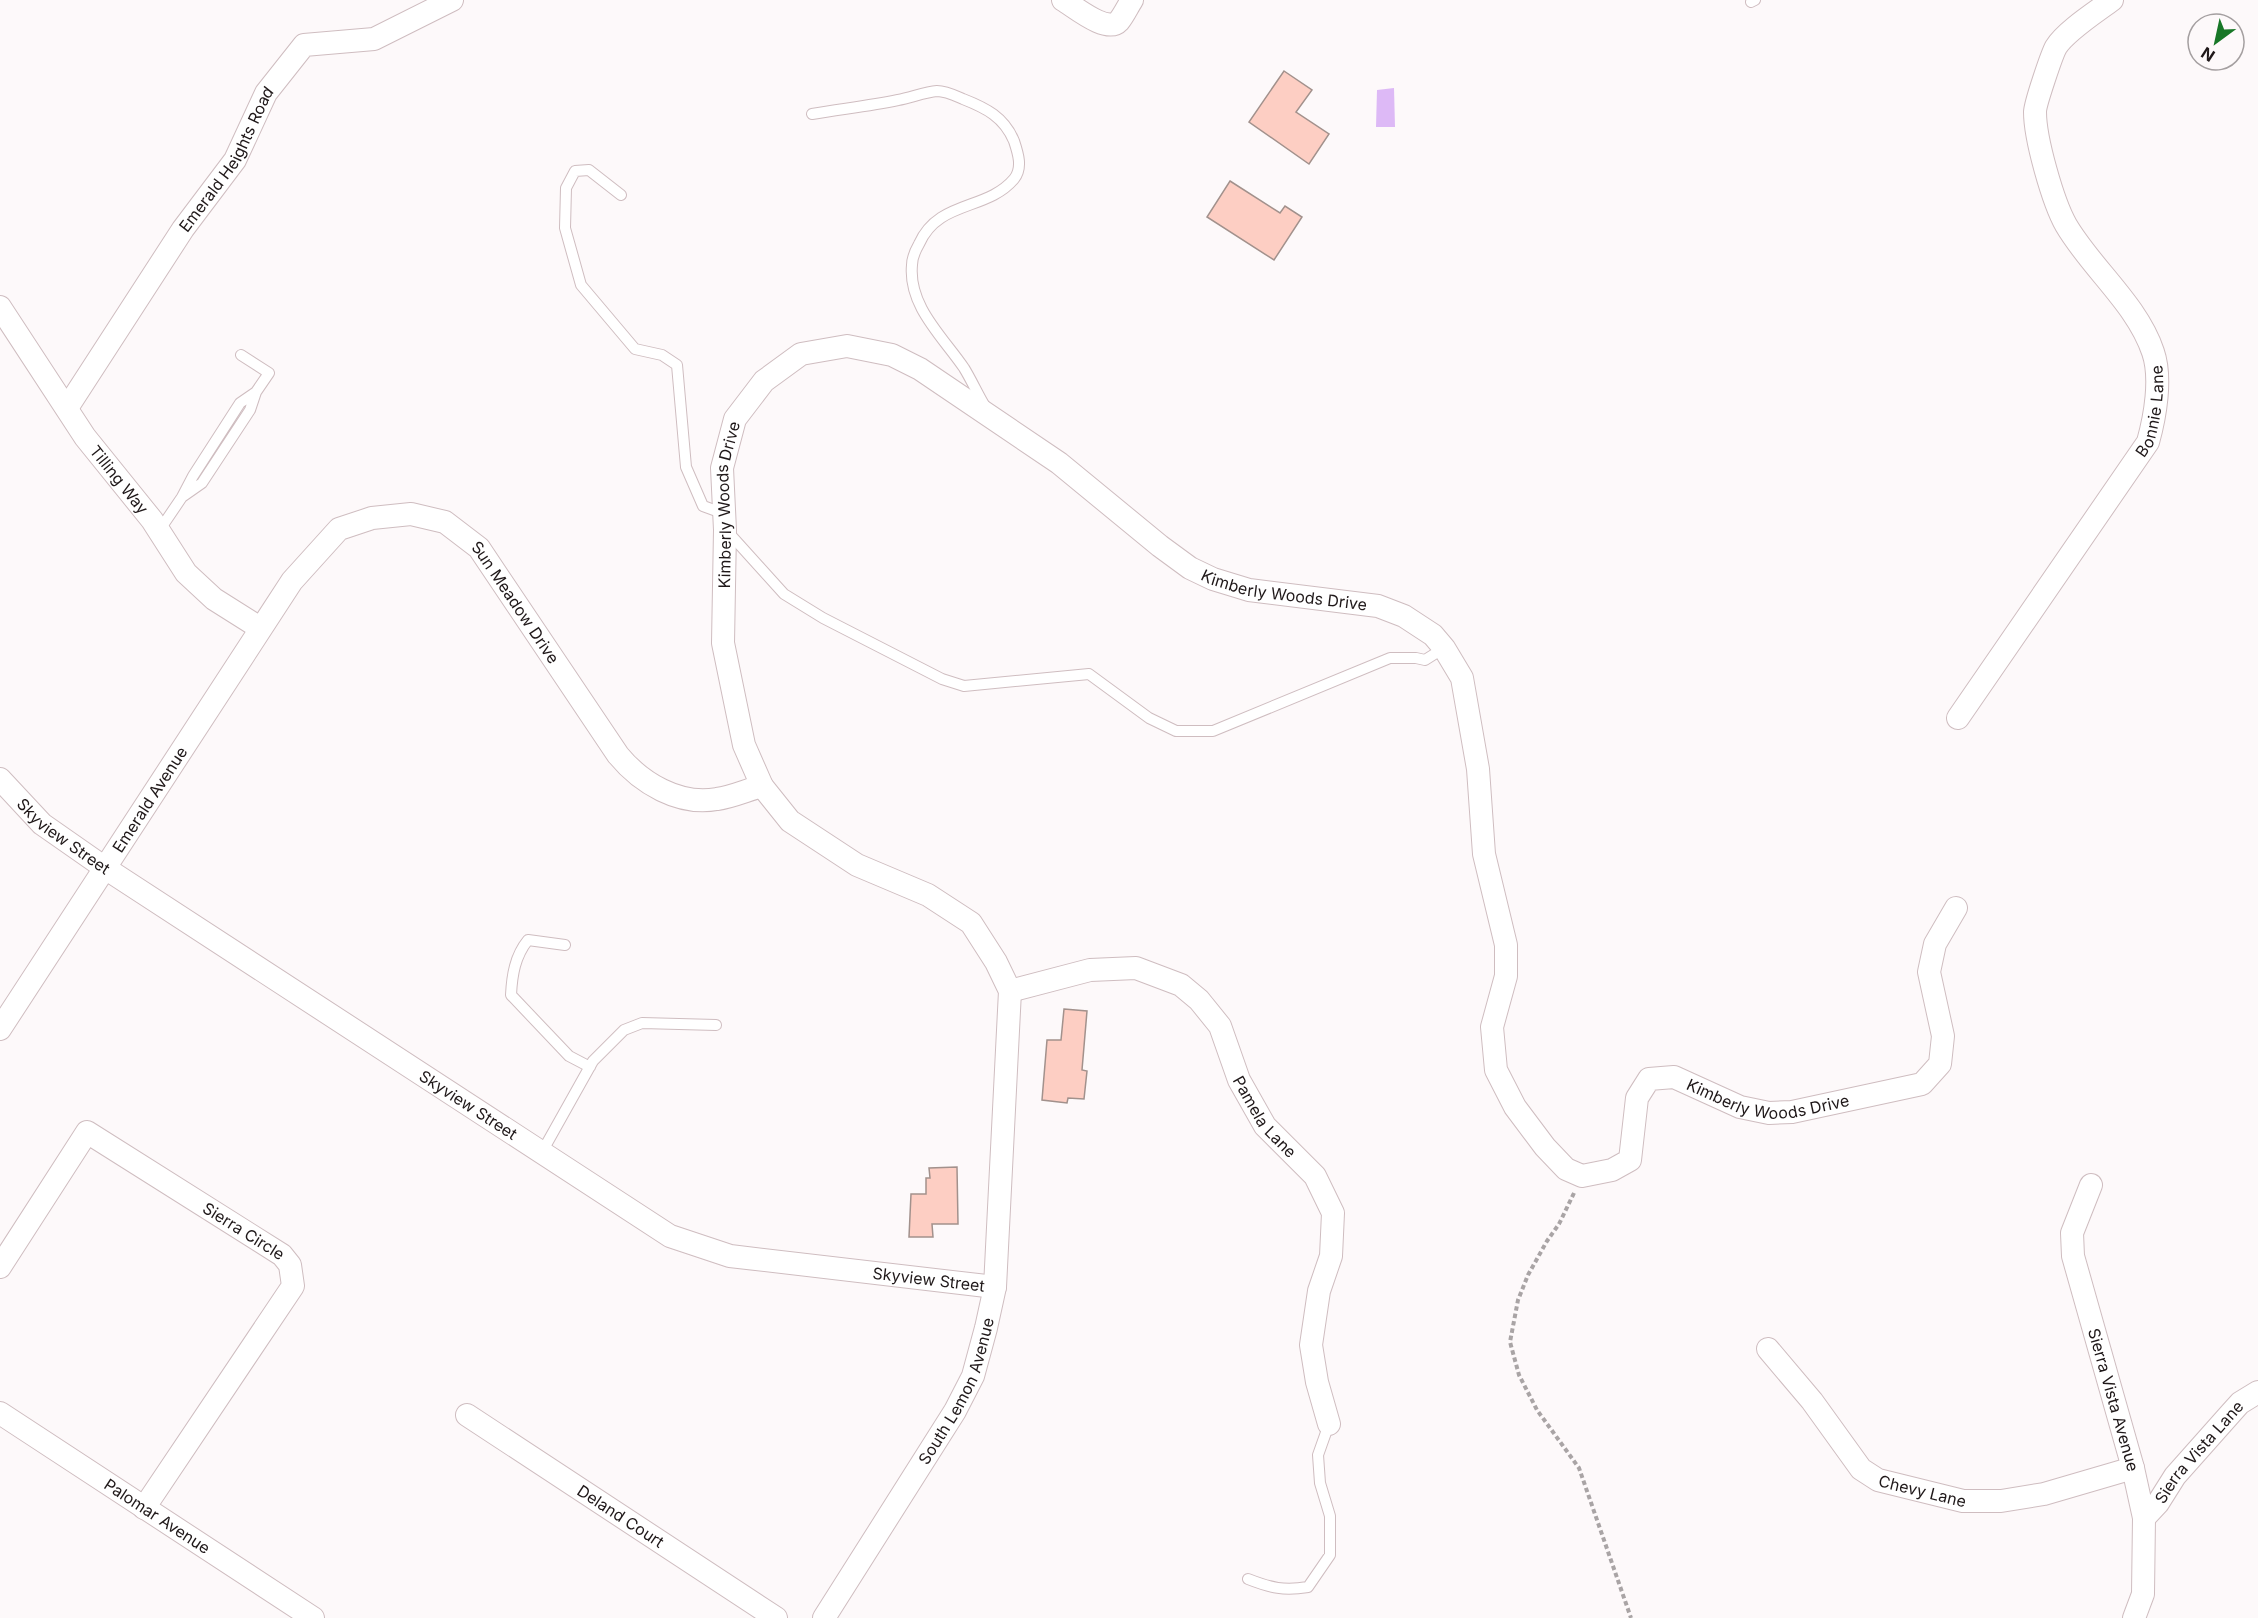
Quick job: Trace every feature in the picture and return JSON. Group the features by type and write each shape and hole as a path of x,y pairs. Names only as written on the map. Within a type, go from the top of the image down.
{"street":[{"name":"Emerald Heights Road","path":"67,408 183,229 235,160 266,93 304,45 374,39 452,0"},
{"path":"1063,0 1101,23 1110,25 1119,21 1132,0"},
{"name":"Bonnie Lane","path":"1958,718 2148,442 2156,411 2154,354 2138,320 2066,225 2052,190 2042,155 2034,110 2056,47 2078,25 2112,0"},
{"name":"Tilling Way","path":"0,307 85,437 159,531 186,573 214,599 261,628"},
{"name":"Kimberly Woods Drive","path":"1010,991 996,962 971,923 928,895 857,865 823,845 790,821 762,786 744,745 723,643 725,522 722,468 735,419 764,381 801,354 847,346 892,355 920,369 1059,463 1190,568 1213,579 1249,590 1368,604 1388,609 1419,624 1444,648 1462,678 1478,769 1484,854 1506,945 1506,976 1492,1027 1496,1070 1515,1107 1545,1147 1566,1169 1582,1176 1612,1170 1630,1160 1637,1098 1649,1080 1674,1077 1740,1107 1769,1113 1792,1112 1922,1083 1940,1064 1943,1036 1929,972 1935,944 1956,908"},
{"name":"Sun Meadow Drive","path":"261,628 292,581 339,529 372,518 411,514 445,522 479,548 618,755 641,778 669,793 700,800 716,800 762,786"},
{"name":"Emerald Avenue","path":"0,1029 261,628"},
{"name":"Skyview Street","path":"0,779 42,824 105,868 670,1236 697,1247 730,1256 995,1287"},
{"name":"Pamela Lane","path":"1010,991 1090,970 1136,968 1181,985 1199,1000 1220,1026 1239,1080 1265,1126 1315,1176 1333,1213 1331,1256 1319,1291 1311,1345 1317,1382 1329,1424"},
{"name":"South Lemon Avenue","path":"824,1618 960,1402 973,1376 995,1287 1010,991"},
{"name":"Sierra Circle","path":"0,1267 87,1132 282,1255 290,1265 293,1286 144,1508"},
{"name":"Sierra Vista Avenue","path":"2091,1185 2072,1233 2073,1256 2133,1468 2144,1518 2143,1594 2134,1618"},
{"name":"Chevy Lane","path":"1768,1349 1812,1401 1861,1469 1878,1480 1963,1501 2001,1501 2044,1494 2133,1468"},
{"name":"Sierra Vista Lane","path":"2144,1518 2158,1503 2175,1476 2240,1403 2258,1392"},
{"name":"Palomar Avenue","path":"0,1413 313,1618"},
{"name":"Deland Court","path":"467,1414 776,1618"}],"lane":[{"path":"812,114 938,91 952,94 988,109 1010,130 1019,154 1018,172 1014,179 989,197 957,208 933,222 920,240 911,268 912,280 921,309 964,369 990,416"},
{"path":"621,195 589,170 575,171 566,188 565,228 581,285 635,349 662,355 677,365 686,467 703,507 725,522 784,594 823,618 942,679 964,686 1089,674 1149,718 1176,731 1213,731 1390,658 1425,660 1444,648"},
{"path":"159,531 182,497 202,483 250,410 256,392 269,373 241,355"},
{"path":"565,945 528,940 520,950 512,974 511,996 569,1056 590,1067"},
{"path":"542,1152 593,1061 624,1030 642,1023 716,1025"},
{"path":"1248,1579 1269,1587 1289,1590 1308,1587 1330,1555 1330,1516 1320,1483 1318,1455 1329,1424"}],"path":[{"path":"1582,1176 1559,1224 1528,1275 1518,1300 1510,1342 1519,1375 1537,1410 1579,1468 1631,1618"}],"shaded area":[{"path":"1394,88 1395,127 1376,127 1377,90"}],"building":[{"path":"1284,71 1312,90 1296,112 1329,134 1309,164 1249,122"},
{"path":"1230,181 1280,213 1285,206 1302,217 1274,260 1207,217"},
{"path":"1064,1009 1087,1011 1082,1070 1087,1071 1084,1099 1068,1098 1067,1103 1042,1100 1047,1040 1061,1040"},
{"path":"957,1167 958,1224 932,1224 933,1237 909,1237 911,1194 926,1194 926,1178 930,1178 929,1168"}]}
